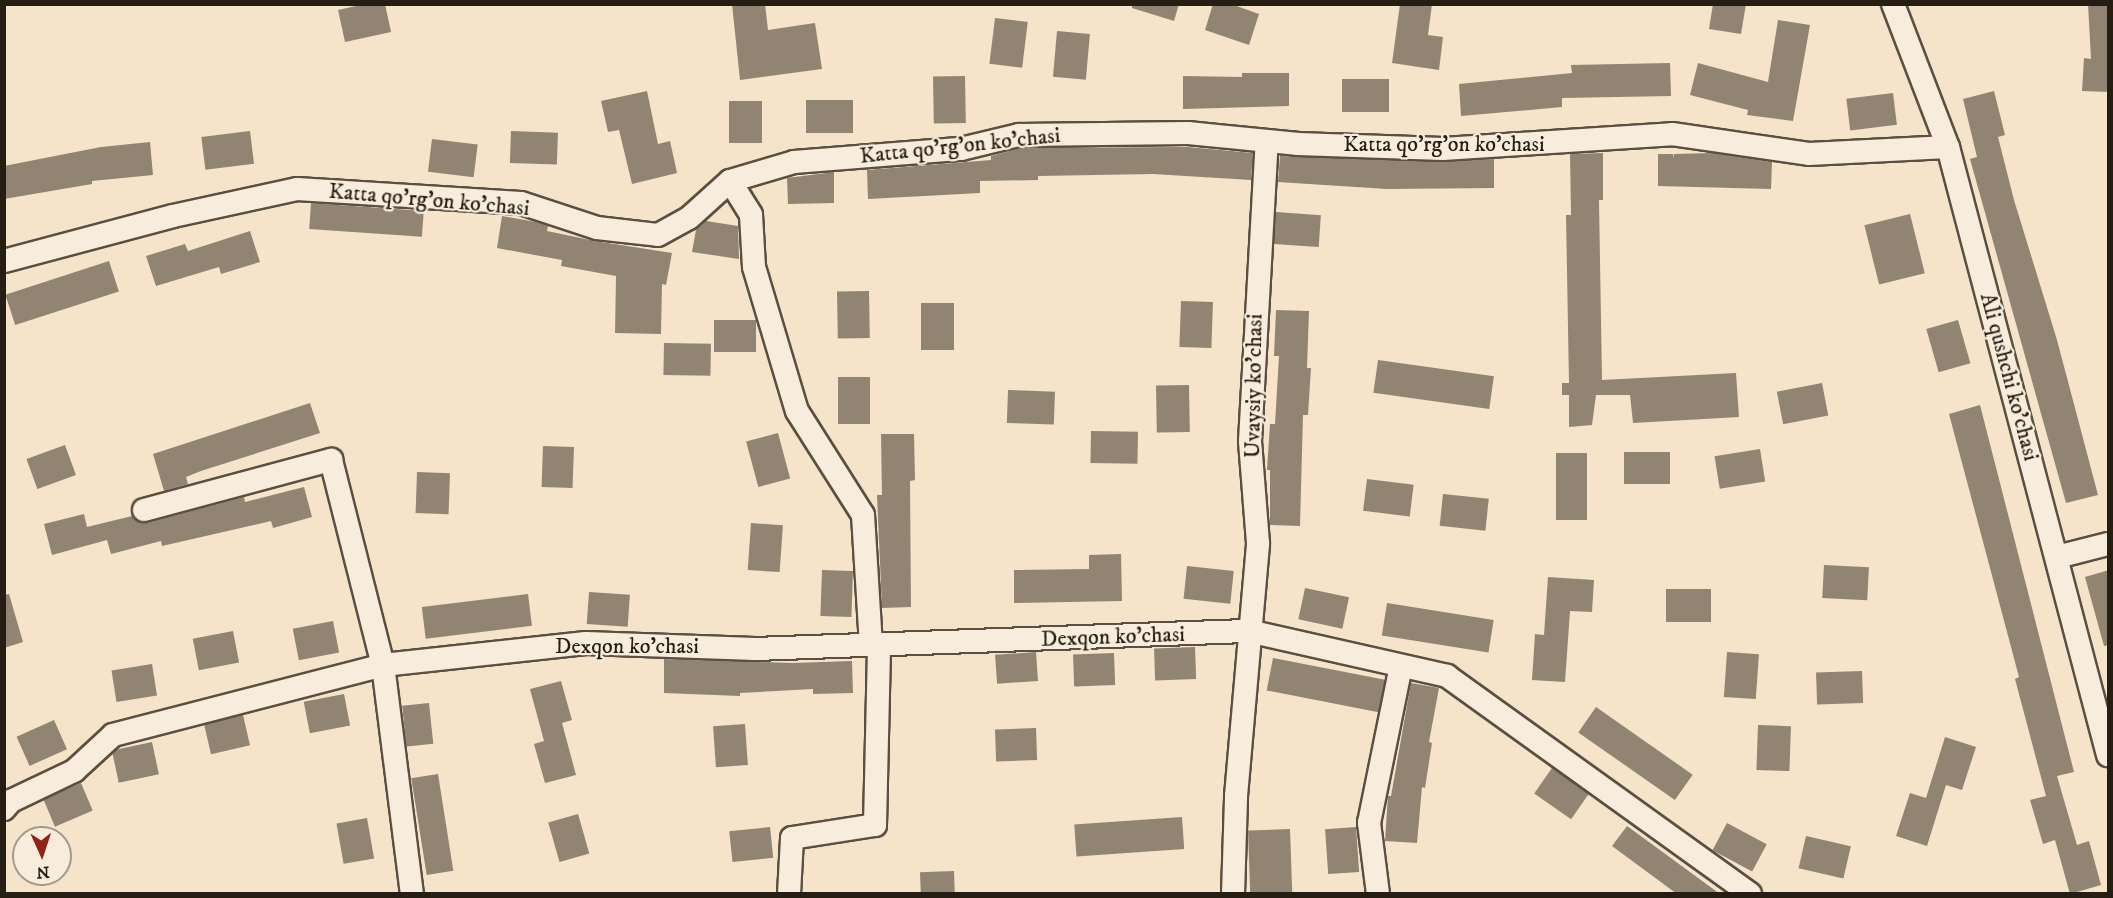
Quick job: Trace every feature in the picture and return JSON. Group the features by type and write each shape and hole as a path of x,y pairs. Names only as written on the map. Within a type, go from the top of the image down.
{"street":[{"name":"Ali qushchi ko'chasi","path":"1893,4 1947,147 2109,755"},
{"name":"Katta qo'rg'on ko'chasi","path":"4,261 173,216 297,189 521,203 597,228 658,235 689,218 730,181 794,162 961,149 1019,135 1188,133 1267,141 1443,149 1672,134 1809,154 1947,147"},
{"name":"Uvaysiy ko'chasi","path":"1233,894 1236,796 1248,631 1258,543 1250,441 1252,361 1267,141"},
{"path":"730,181 752,215 754,267 797,411 863,515 875,644 875,825 792,838 789,894"},
{"path":"144,510 331,460 383,665 412,894"},
{"path":"2057,557 2109,544"},
{"name":"Dexqon ko'chasi","path":"4,808 11,801 74,771 113,735 383,665 586,643 755,649 1248,631 1447,676 1750,894"},
{"path":"1378,894 1369,823 1401,666"}],"building":[{"path":"365,4 385,4 391,32 345,42 338,10"},
{"path":"732,4 765,4 768,30 815,23 822,69 740,80"},
{"path":"1132,4 1179,4 1174,21 1132,8"},
{"path":"1213,4 1231,4 1259,14 1249,45 1205,30"},
{"path":"1400,4 1432,4 1428,35 1443,37 1439,70 1392,63"},
{"path":"1713,4 1746,4 1741,34 1709,29"},
{"path":"2088,4 2109,4 2109,92 2082,91 2084,58 2091,59"},
{"path":"995,18 1028,22 1022,68 989,64"},
{"path":"1778,20 1810,25 1793,121 1747,115 1748,110 1690,95 1698,63 1768,82"},
{"path":"1057,31 1090,34 1086,80 1053,77"},
{"path":"1670,63 1671,96 1562,98 1562,107 1461,116 1459,84 1572,73 1571,65"},
{"path":"1242,73 1289,73 1289,106 1183,109 1183,76 1242,77"},
{"path":"965,76 966,123 934,124 933,77"},
{"path":"1342,79 1389,79 1389,112 1342,112"},
{"path":"647,91 658,144 670,141 677,173 632,184 619,130 608,132 601,101"},
{"path":"1994,91 2005,135 1998,137 2014,200 2057,340 2098,495 2066,503 1970,159 1977,157 1963,99"},
{"path":"1893,93 1897,125 1850,130 1846,99"},
{"path":"806,100 853,100 853,133 806,133"},
{"path":"729,101 762,101 762,143 729,143"},
{"path":"250,131 254,164 205,170 201,137"},
{"path":"511,131 558,133 557,165 510,163"},
{"path":"432,139 478,145 474,177 428,172"},
{"path":"150,142 153,175 92,181 92,184 4,199 4,166 101,147"},
{"path":"1187,147 1253,153 1251,180 1153,174 1038,176 1038,180 980,181 980,193 868,199 867,170 991,160 991,156 1021,148"},
{"path":"1603,153 1603,200 1599,200 1602,380 1736,373 1739,417 1633,423 1630,395 1596,395 1592,425 1569,427 1569,395 1562,395 1562,383 1569,383 1566,215 1571,215 1570,154"},
{"path":"1712,153 1772,162 1771,189 1658,186 1658,154 1673,154 1673,158 1674,154"},
{"path":"1280,156 1443,162 1494,159 1494,188 1387,189 1278,182"},
{"path":"834,172 834,203 788,204 787,178"},
{"path":"311,203 424,211 422,237 309,229"},
{"path":"1276,212 1321,215 1319,247 1274,244"},
{"path":"1910,214 1925,273 1879,285 1864,225"},
{"path":"502,216 548,226 547,231 672,253 666,285 662,284 661,334 615,333 616,276 561,266 562,260 497,248"},
{"path":"706,221 738,226 739,259 692,252 696,230"},
{"path":"250,231 260,262 221,274 219,267 156,286 146,256 185,244 188,251"},
{"path":"109,261 119,291 15,325 5,295"},
{"path":"869,291 870,338 838,339 837,292"},
{"path":"1181,301 1213,302 1211,348 1179,347"},
{"path":"921,303 954,303 954,350 921,350"},
{"path":"1276,310 1309,311 1307,368 1311,368 1308,415 1303,415 1300,526 1270,525 1270,470 1267,470 1270,424 1275,424 1279,356 1274,356"},
{"path":"714,320 756,320 756,352 714,352"},
{"path":"1958,320 1970,363 1939,372 1926,329"},
{"path":"664,343 711,344 710,376 663,375"},
{"path":"1378,360 1494,376 1489,409 1373,393"},
{"path":"838,377 870,377 870,424 838,424"},
{"path":"1822,383 1828,415 1783,424 1777,392"},
{"path":"1189,385 1190,432 1157,433 1156,386"},
{"path":"1008,390 1055,392 1054,425 1007,423"},
{"path":"310,403 320,433 201,471 186,477 188,484 164,491 153,454"},
{"path":"1980,405 2074,772 2057,776 2077,845 2089,841 2101,885 2070,894 2055,840 2043,844 2030,800 2046,796 2015,679 2019,677 1949,414"},
{"path":"1091,431 1138,432 1137,464 1090,463"},
{"path":"778,433 790,478 758,487 746,442"},
{"path":"881,434 914,434 915,480 910,481 911,607 882,608 877,495 882,495"},
{"path":"65,445 76,475 37,489 26,459"},
{"path":"543,446 574,447 573,488 542,487"},
{"path":"1760,449 1765,482 1720,489 1715,456"},
{"path":"1624,452 1670,452 1670,484 1624,484"},
{"path":"1556,453 1587,453 1587,520 1556,520"},
{"path":"417,472 450,473 449,514 416,513"},
{"path":"1367,479 1414,485 1410,516 1363,511"},
{"path":"304,487 312,517 273,528 271,521 162,546 161,541 111,554 107,540 52,555 44,524 84,514 87,527 132,516 147,523 244,497 245,502"},
{"path":"1443,494 1489,499 1485,531 1440,526"},
{"path":"751,523 783,525 780,572 748,570"},
{"path":"1121,554 1122,601 1014,603 1014,570 1089,569 1089,555"},
{"path":"1824,565 1869,567 1867,600 1822,598"},
{"path":"1187,566 1234,571 1230,604 1184,599"},
{"path":"822,570 853,571 851,617 820,616"},
{"path":"2109,570 2109,645 2104,646 2085,577"},
{"path":"1548,577 1594,580 1592,612 1570,611 1565,682 1532,680 1535,634 1544,635"},
{"path":"1305,588 1349,597 1342,629 1298,619"},
{"path":"1666,589 1711,589 1711,622 1666,622"},
{"path":"589,592 630,595 628,627 587,624"},
{"path":"9,594 23,642 4,648 4,595"},
{"path":"528,594 532,626 426,639 422,607"},
{"path":"1387,603 1494,620 1489,652 1382,636"},
{"path":"333,621 339,652 299,660 293,629"},
{"path":"233,631 239,662 199,670 193,639"},
{"path":"1195,647 1196,679 1155,680 1154,648"},
{"path":"1036,652 1038,681 997,684 995,655"},
{"path":"1727,652 1759,654 1756,699 1724,697"},
{"path":"1114,653 1115,685 1074,686 1073,654"},
{"path":"1273,658 1385,680 1379,712 1267,690"},
{"path":"664,659 792,663 852,661 853,693 813,694 813,689 740,693 740,696 664,693"},
{"path":"152,664 157,696 117,702 112,670"},
{"path":"1862,671 1863,703 1817,705 1816,673"},
{"path":"561,681 572,720 562,723 576,775 545,783 534,744 544,741 530,689"},
{"path":"1411,683 1439,688 1429,742 1432,743 1425,788 1422,787 1417,843 1385,841 1388,796 1391,796"},
{"path":"344,694 350,725 310,733 304,702"},
{"path":"429,703 433,744 406,747 402,706"},
{"path":"1596,707 1693,775 1675,800 1578,732"},
{"path":"243,715 250,745 211,754 204,724"},
{"path":"54,720 67,749 30,766 17,737"},
{"path":"745,724 748,765 716,767 713,726"},
{"path":"1758,725 1791,726 1789,771 1756,770"},
{"path":"1036,728 1037,760 996,761 995,729"},
{"path":"1945,737 1976,747 1962,790 1946,785 1927,846 1896,836 1910,793 1926,798"},
{"path":"152,742 159,774 119,783 112,751"},
{"path":"1552,768 1589,794 1571,819 1534,793"},
{"path":"438,774 453,871 427,875 411,778"},
{"path":"81,783 93,811 55,826 43,799"},
{"path":"578,814 589,853 560,862 548,823"},
{"path":"1182,817 1184,849 1076,856 1074,825"},
{"path":"367,818 374,858 344,864 336,823"},
{"path":"1727,823 1767,844 1752,871 1712,850"},
{"path":"1627,826 1720,894 1677,894 1612,846"},
{"path":"770,827 773,858 732,862 729,831"},
{"path":"1356,827 1359,872 1328,874 1325,829"},
{"path":"1290,829 1292,894 1250,894 1248,830"},
{"path":"1806,836 1851,846 1843,879 1799,868"},
{"path":"954,871 955,894 921,894 920,872"}]}
